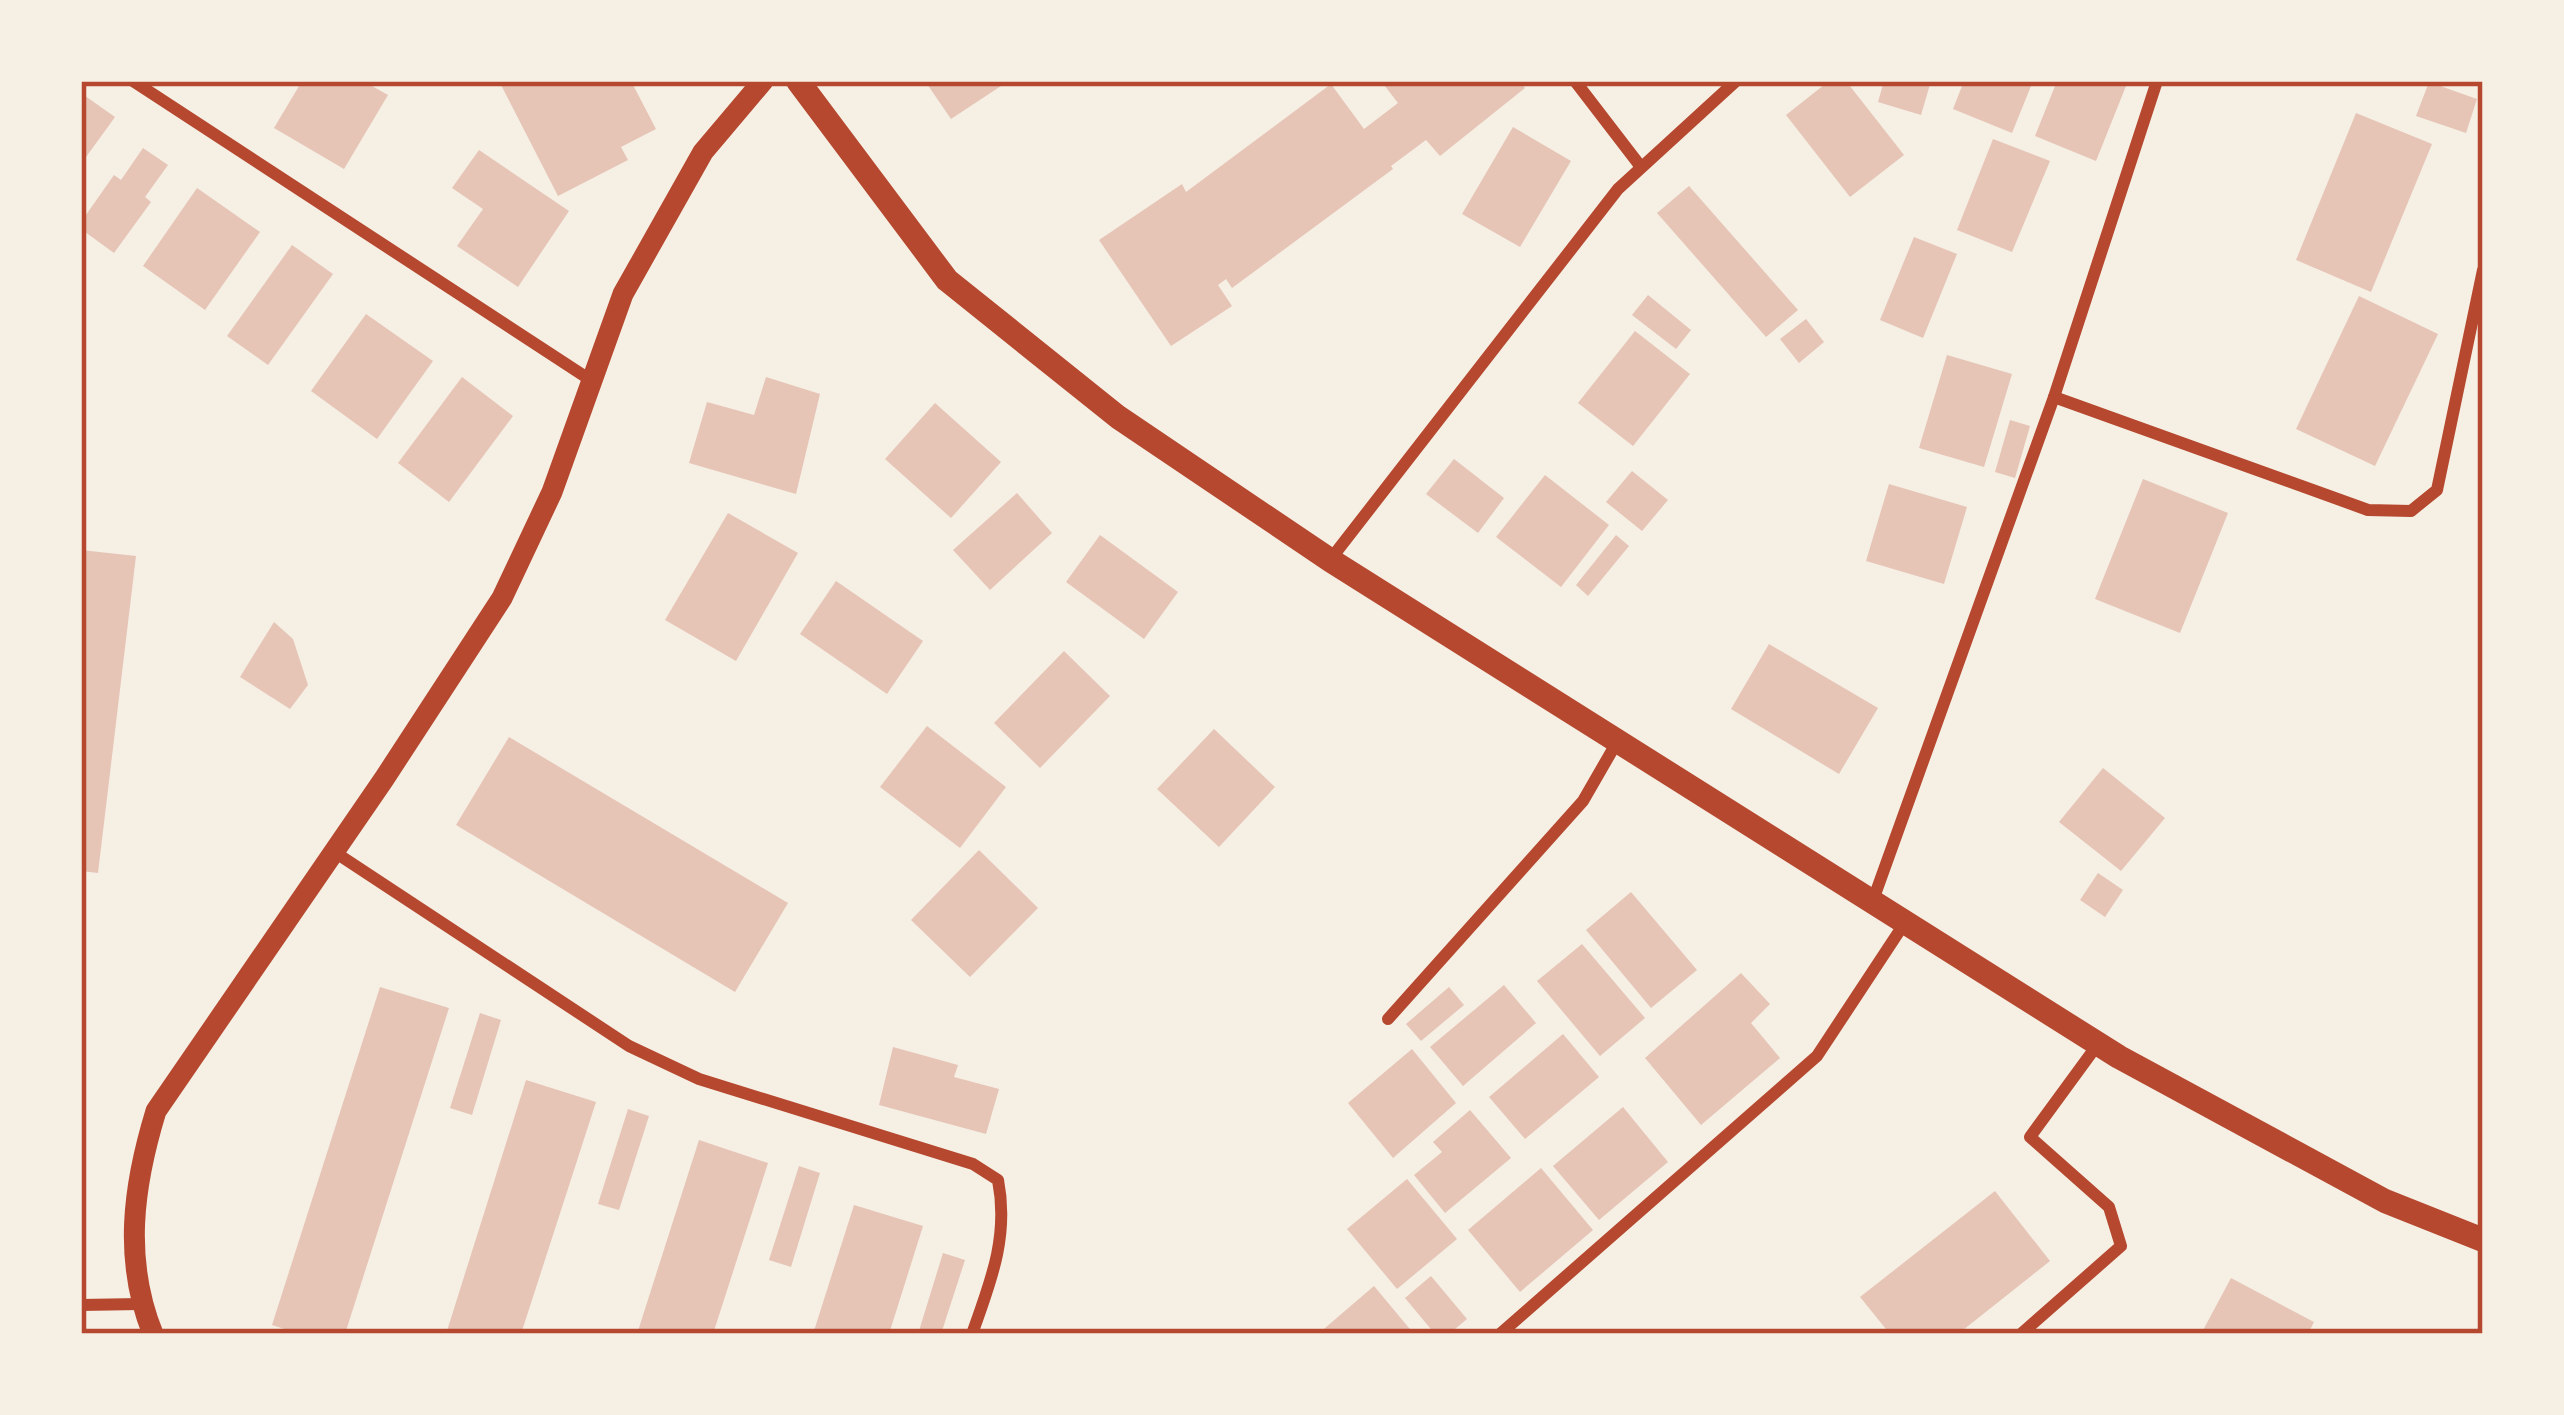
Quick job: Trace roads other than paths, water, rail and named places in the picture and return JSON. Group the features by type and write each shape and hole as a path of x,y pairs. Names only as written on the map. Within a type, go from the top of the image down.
{"main road":[{"path":"798,81 947,280 1118,417 1330,560 2098,1044 2385,1201 2483,1240"}],"street":[{"path":"133,81 592,381"},
{"path":"153,1334 140,1304 133,1209 156,1111 502,598 552,492 622,294 718,129 763,81"},
{"path":"1575,81 1641,167"},
{"path":"1330,560 1618,189 1736,81"},
{"path":"1872,904 2054,397 2157,81"},
{"path":"2054,397 2368,510 2411,511 2437,490 2483,270"},
{"path":"1388,1019 1583,801 1617,742"},
{"path":"333,851 628,1046 699,1079 973,1164 998,1180 1004,1213 1000,1255 972,1334"},
{"path":"1501,1334 1817,1056 1904,924"},
{"path":"2021,1334 2121,1246 2110,1207 2030,1137 2098,1044"},
{"path":"81,1305 140,1304"}]}
